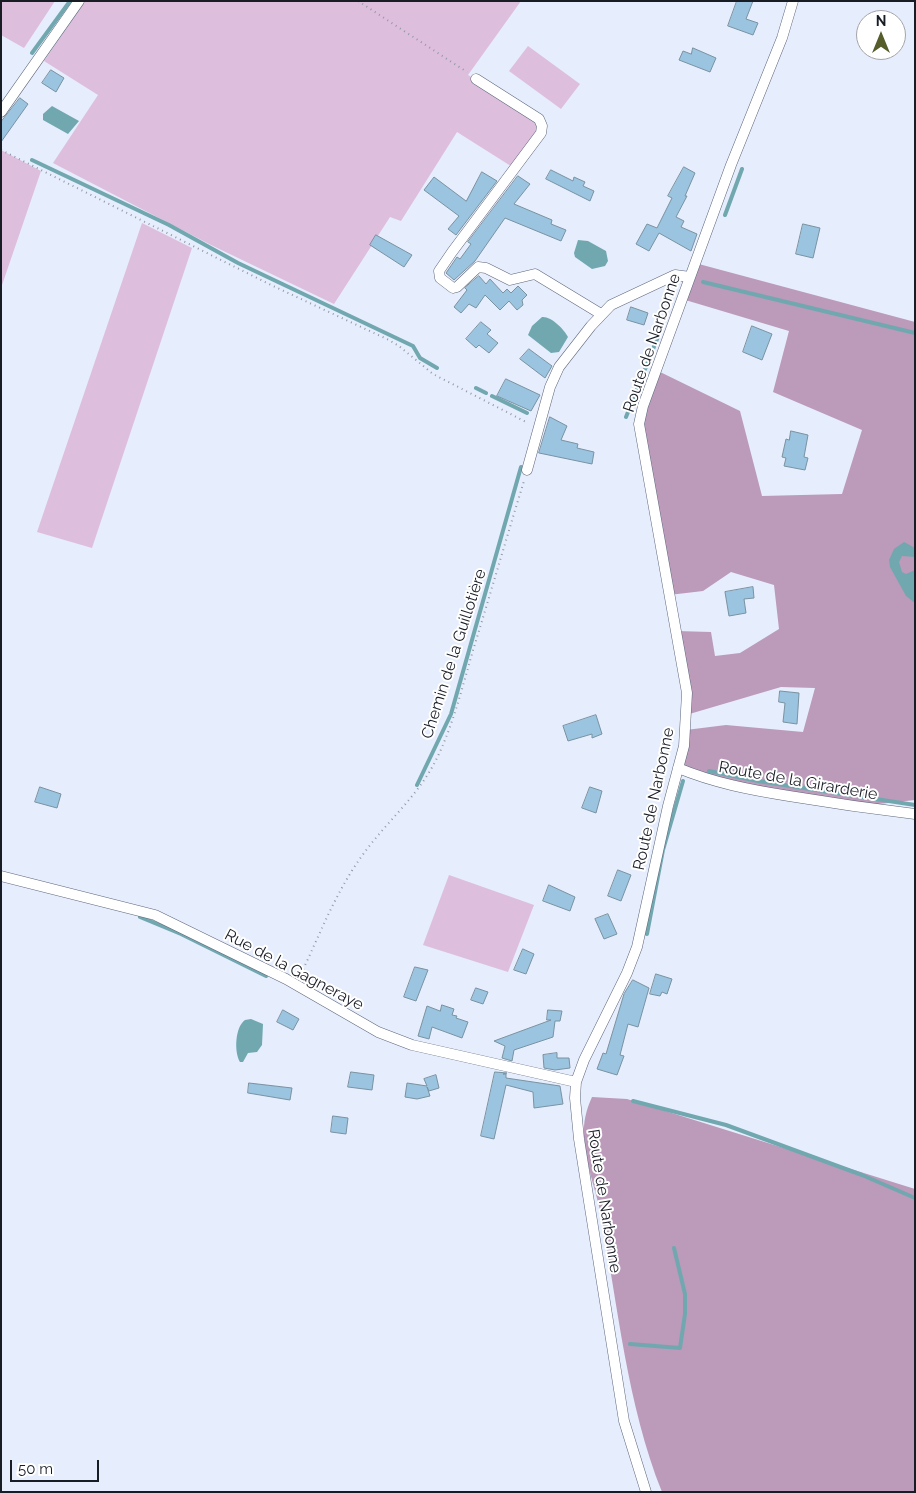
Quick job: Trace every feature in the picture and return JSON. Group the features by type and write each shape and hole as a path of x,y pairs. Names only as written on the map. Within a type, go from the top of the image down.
{"street":[{"path":"1,112 79,1"},
{"name":"Route de Narbonne","path":"646,1492 624,1421 577,1124 576,1082 634,956 686,730 687,693 640,424 643,406 731,165 782,38 793,1"},
{"path":"476,79 539,119 542,126 541,133 452,252 439,271 440,278 453,288 457,287 478,267 486,268 510,280 535,274 601,314"},
{"path":"527,470 550,387 559,367 601,314 611,305 675,275 690,277"},
{"name":"Route de la Girarderie","path":"678,768 704,779 738,788 915,814"},
{"name":"Rue de la Gagneraye","path":"1,876 155,915 296,985 378,1032 412,1045 576,1082"}],"path":[{"path":"358,1 476,79"},
{"path":"1,150 271,285 400,346 433,374 539,428"},
{"name":"Chemin de la Guillotière","path":"296,985 336,898 357,862 426,779 437,757 462,688 527,470"},
{"path":"645,854 651,827"}],"shaded area":[{"path":"1,1 55,1 24,48 1,35"},
{"path":"85,1 521,1 468,75 539,119 542,126 514,168 457,132 401,221 390,217 334,304 211,245 53,163 98,95 44,61"},
{"path":"528,46 580,84 561,109 509,71"},
{"path":"1,150 41,171 1,288"},
{"path":"142,223 192,248 92,548 37,532"},
{"path":"695,263 915,322 915,800 851,807 738,787 678,768 686,730 726,725 803,732 815,688 781,687 686,715 676,631 711,632 715,656 740,653 779,629 774,585 731,572 703,591 669,595 640,438 656,370 740,411 762,496 842,494 862,430 773,392 789,331 682,299"},
{"path":"449,875 534,905 508,972 423,945"},
{"path":"592,1097 627,1099 915,1189 915,1492 662,1492 640,1425 632,1390 601,1215 586,1157 584,1127"}],"water":[{"path":"52,106 79,121 68,134 43,120 43,114"},
{"path":"578,240 588,241 606,251 608,261 605,266 592,269 575,257 574,253"},
{"path":"542,317 546,317 557,324 568,337 559,352 551,353 528,335 532,326"},
{"path":"904,542 915,548 915,557 902,556 899,562 902,572 906,574 915,570 915,603 906,596 890,567 889,560 894,549"},
{"path":"251,1019 263,1024 262,1045 257,1052 248,1053 243,1062 240,1062 237,1052 237,1034 242,1023 245,1020"}],"building":[{"path":"737,1 753,1 746,19 758,23 753,35 728,26"},
{"path":"693,48 716,58 710,72 679,60 683,51 691,54"},
{"path":"51,70 64,78 56,92 42,83"},
{"path":"20,98 28,104 1,142 1,122"},
{"path":"684,167 695,173 685,196 687,196 676,217 684,221 681,227 697,234 691,251 659,233 649,251 636,244 647,224 657,228 672,198 668,196"},
{"path":"551,170 573,181 574,177 585,182 583,186 594,191 590,201 546,179"},
{"path":"482,172 497,181 456,235 448,229 459,216 424,190 434,177 466,201"},
{"path":"518,176 530,184 514,204 552,220 551,224 566,230 561,241 505,218 475,261 454,280 446,273 457,257 460,259 471,244 468,242"},
{"path":"803,224 820,228 813,258 796,254"},
{"path":"376,235 412,255 404,267 370,245"},
{"path":"479,276 486,284 490,279 503,293 507,289 511,293 518,286 527,295 522,300 523,305 517,310 509,301 500,310 485,295 476,308 469,304 461,313 454,307 467,290 465,288"},
{"path":"631,307 648,313 644,325 627,320"},
{"path":"481,322 491,330 487,334 498,343 489,353 479,345 476,348 466,339"},
{"path":"752,326 772,334 762,360 743,352"},
{"path":"529,349 552,366 545,378 520,359"},
{"path":"506,379 540,395 531,411 497,396"},
{"path":"550,417 567,426 561,440 578,444 577,448 594,452 592,464 539,453"},
{"path":"791,431 808,435 804,457 808,458 805,470 784,466 786,458 782,457 786,439 789,440"},
{"path":"753,587 754,598 744,599 746,613 729,616 725,592"},
{"path":"780,691 799,693 797,724 783,722 785,703 779,702"},
{"path":"596,715 602,734 592,738 592,734 568,741 563,726"},
{"path":"40,787 61,794 57,808 35,802"},
{"path":"590,787 602,791 596,813 582,808"},
{"path":"618,870 631,875 621,901 608,896"},
{"path":"549,885 575,897 570,911 543,901"},
{"path":"608,914 617,934 604,939 595,919"},
{"path":"523,949 534,954 526,974 514,970"},
{"path":"415,967 428,970 416,1001 404,997"},
{"path":"656,974 672,979 667,994 662,992 660,996 650,994"},
{"path":"633,980 649,988 638,1027 628,1024 620,1055 624,1056 617,1075 597,1069 603,1053 606,1054 624,994"},
{"path":"476,988 488,992 483,1004 471,1000"},
{"path":"442,1005 454,1009 452,1015 457,1016 456,1018 468,1022 462,1038 432,1027 429,1039 418,1036 427,1006 440,1011"},
{"path":"283,1010 299,1019 293,1030 277,1022"},
{"path":"548,1010 562,1011 560,1021 555,1021 553,1037 514,1050 512,1061 502,1058 505,1046 494,1041 551,1020 547,1020"},
{"path":"557,1053 557,1058 569,1058 570,1068 555,1070 544,1068 543,1055"},
{"path":"351,1072 374,1075 372,1090 348,1087"},
{"path":"495,1072 507,1073 503,1074 506,1074 506,1078 560,1086 563,1104 534,1108 533,1092 506,1085 494,1139 481,1136"},
{"path":"436,1075 439,1088 429,1091 427,1087 430,1096 417,1099 405,1097 407,1083 427,1086 424,1079"},
{"path":"249,1083 292,1088 290,1100 248,1093"},
{"path":"333,1116 348,1118 346,1134 331,1132"}],"waterway":[{"path":"32,53 70,1"},
{"path":"32,160 169,225 238,263 413,346 420,358 437,368"},
{"path":"725,215 742,169"},
{"path":"703,282 915,333"},
{"path":"626,417 663,324"},
{"path":"476,388 486,393"},
{"path":"492,396 527,413"},
{"path":"417,785 451,714 521,467"},
{"path":"709,771 758,781 915,805"},
{"path":"647,934 663,850 683,781"},
{"path":"140,917 181,934 266,976"},
{"path":"633,1101 726,1125 862,1175 915,1198"},
{"path":"630,1344 680,1348 685,1314 685,1294 674,1248"}]}
